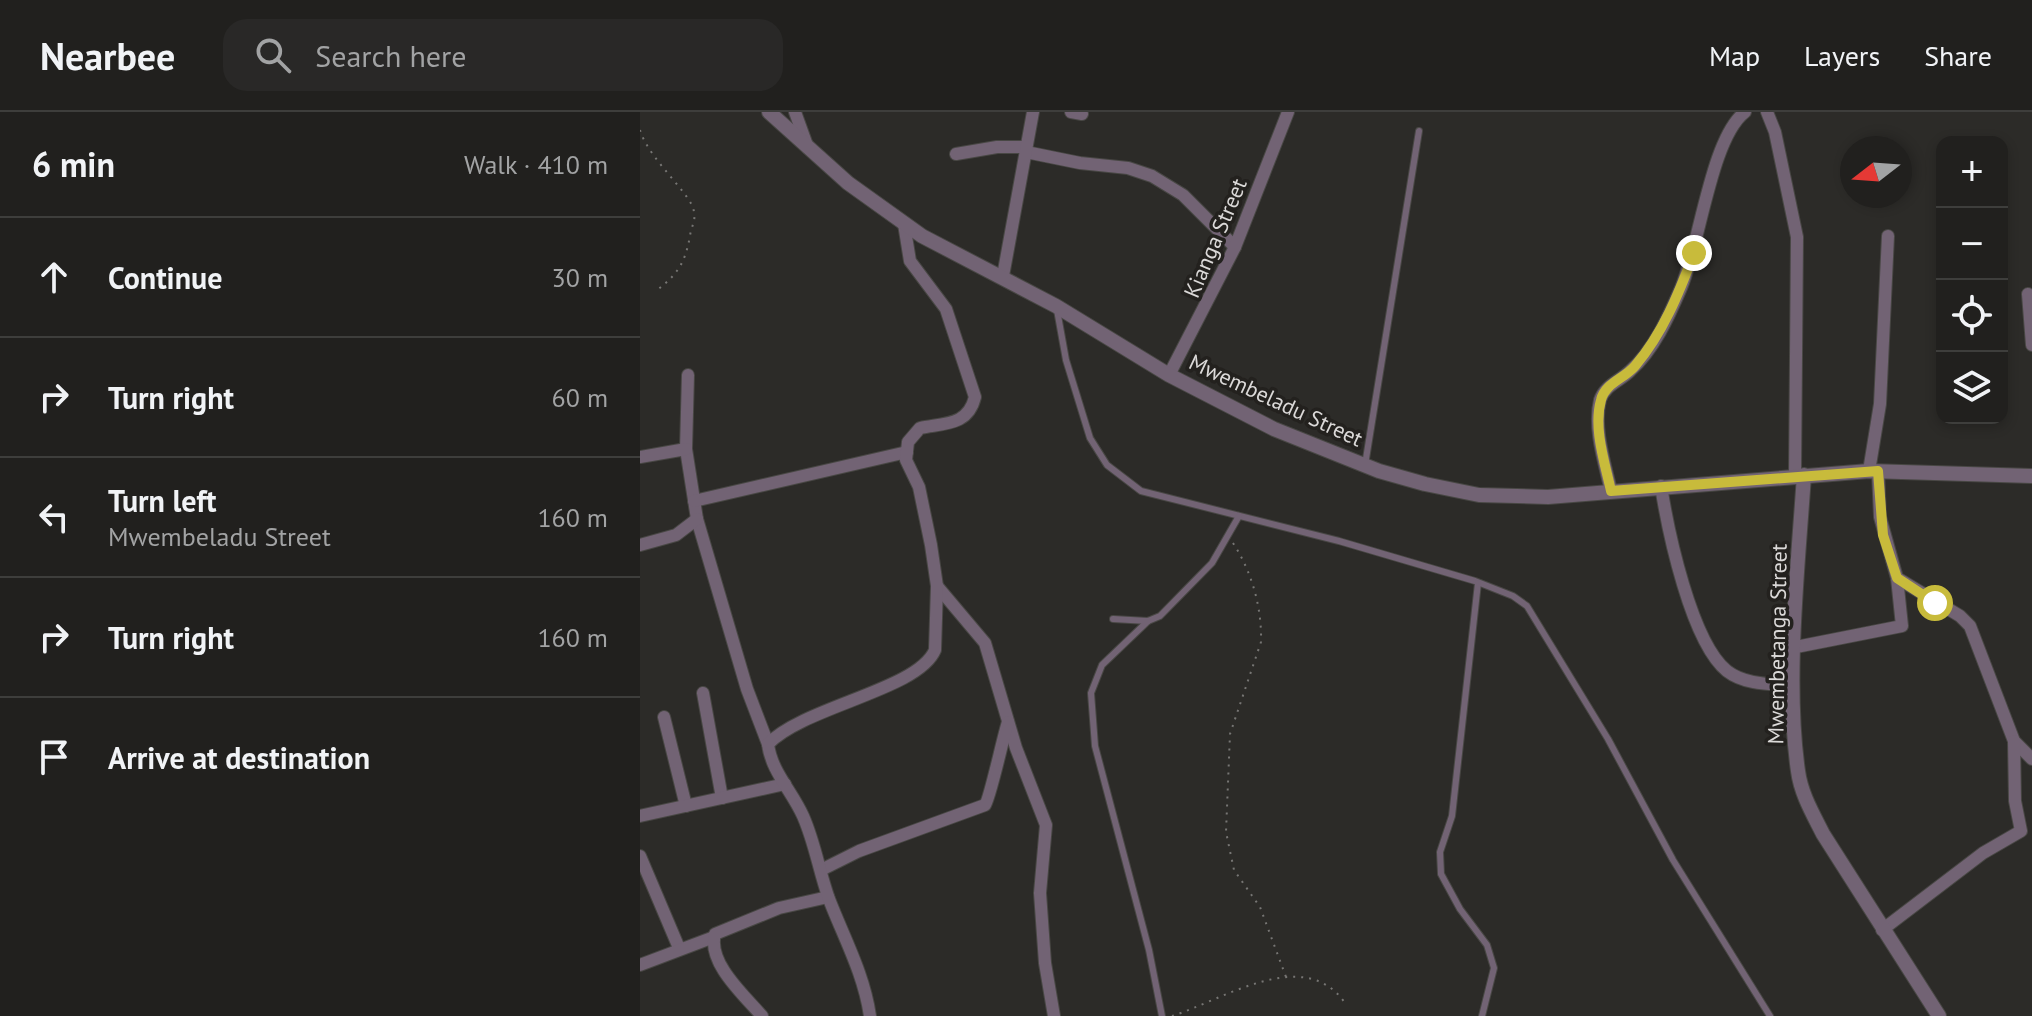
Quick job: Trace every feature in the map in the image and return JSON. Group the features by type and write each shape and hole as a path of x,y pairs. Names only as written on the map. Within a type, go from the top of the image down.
{"street":[{"name":"Mwembeladu Street","path":"769,112 848,183 904,224 1056,306 1169,375 1274,429 1365,465 1425,484 1479,495 1548,497 1874,471 2032,476"},
{"path":"795,112 808,148"},
{"path":"1003,276 1033,112"},
{"name":"Kianga Street","path":"1169,375 1210,302 1235,247 1288,112"},
{"path":"1611,491 1600,433 1601,398 1606,388 1631,370 1651,346 1668,316 1694,253 1722,141 1734,121 1745,112"},
{"path":"1767,112 1775,132 1797,237 1799,475"},
{"path":"956,154 997,147 1026,149 1080,163 1128,168 1152,176 1183,195 1235,247"},
{"path":"768,744 801,721 906,677 932,658 937,641 937,586 919,487 906,460 908,442 915,431 964,418 975,397 946,309 910,261 904,224"},
{"path":"1796,647 1902,626 1897,578 1883,535 1874,471 1888,236"},
{"path":"2028,294 2032,345"},
{"path":"688,375 686,449 697,519 771,762 802,813 828,897 863,980 870,1016"},
{"path":"640,457 686,449"},
{"path":"694,501 907,452"},
{"name":"Mwembetanga Street","path":"1799,475 1793,686 1798,772 1810,809 1882,930 1939,1016"},
{"path":"1661,486 1676,562 1711,650 1727,671 1748,681 1793,686"},
{"path":"640,545 676,535 697,519"},
{"path":"1882,930 1983,853 2021,831 2015,801 2014,741 1970,626 1960,616 1897,578"},
{"path":"937,586 985,643 1008,722 1046,825 1040,893 1045,963 1054,1016"},
{"path":"703,693 722,798"},
{"path":"664,717 686,806"},
{"path":"821,870 859,851 985,805 991,797 992,776 1008,722"},
{"path":"2014,741 2032,759"},
{"path":"640,816 785,784"},
{"path":"640,856 679,948"},
{"path":"640,965 714,937 752,917 828,897"},
{"path":"714,937 719,962 762,1016"}],"lane":[{"path":"1365,465 1419,131"},
{"path":"1056,306 1080,410 1107,465 1141,491 1478,583 1513,596 1537,620 1608,739 1673,860 1770,1016"},
{"path":"1162,1016 1149,950 1095,746 1091,693 1102,665 1148,621 1160,616 1204,572 1239,516"},
{"path":"1478,583 1452,816 1440,852 1446,887 1487,945 1494,968 1482,1016"},
{"path":"1113,619 1148,621"}],"path":[{"path":"640,130 660,167 689,197 695,214 687,257 671,279 656,291"},
{"path":"1228,536 1252,580 1261,642 1230,734 1227,845 1234,870 1260,907 1286,977"},
{"path":"1170,1016 1264,981 1286,977 1307,979 1328,987 1345,1003"}],"route":[{"path":"1694,253 1668,316 1651,346 1631,370 1606,388 1601,398 1600,433 1611,491 1878,471 1883,535 1897,578 1935,603"}]}
